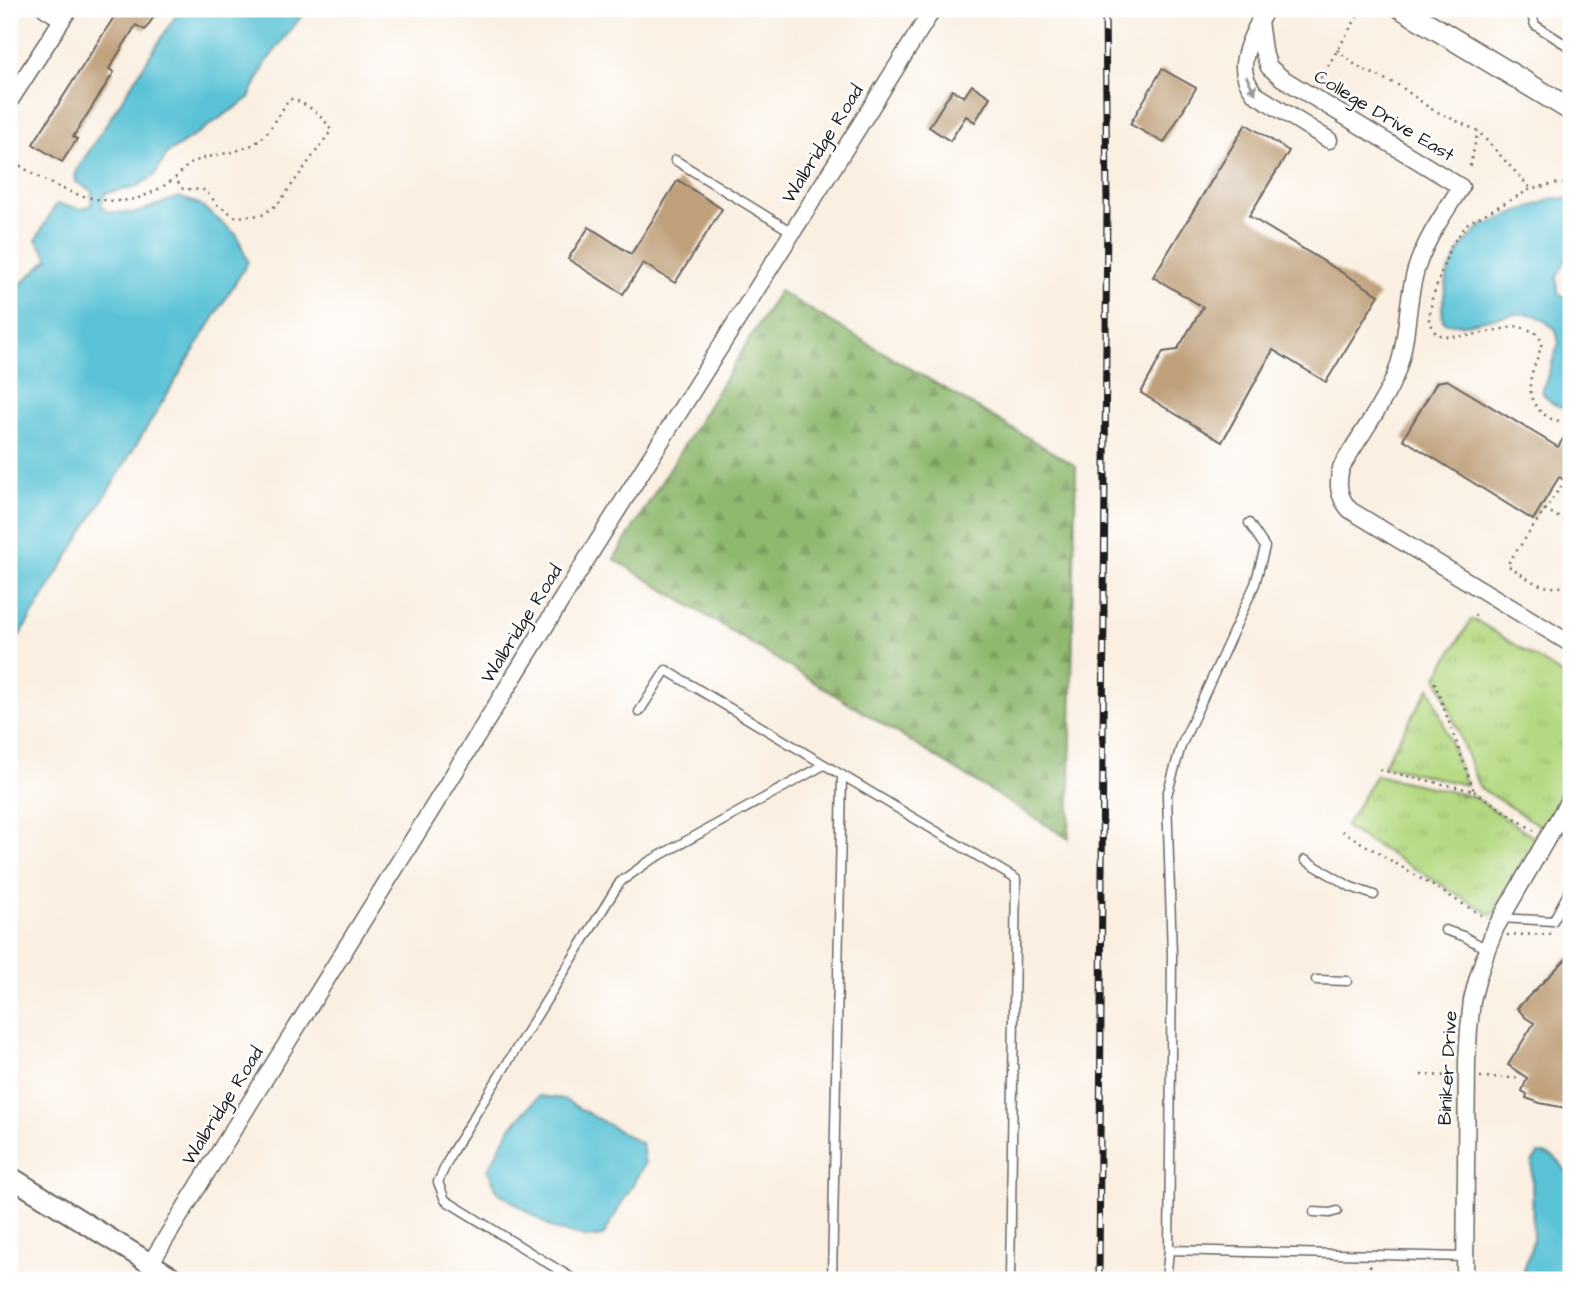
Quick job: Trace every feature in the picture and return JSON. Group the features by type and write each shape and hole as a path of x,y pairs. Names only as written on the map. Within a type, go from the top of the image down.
{"main road":[{"path":"1403,9 1571,110"}],"street":[{"path":"9,102 66,14 46,9"},
{"name":"Walbridge Road","path":"150,1264 579,572 933,9"},
{"name":"College Drive East","path":"1263,15 1263,50 1269,67 1282,78 1461,187 1420,257 1395,376 1341,468 1338,480 1343,502 1350,510 1569,638"},
{"name":"College Drive East","path":"1263,15 1246,53 1244,67 1248,83 1255,94 1329,140"},
{"name":"Biniker Drive","path":"1465,1280 1467,1061 1472,1000 1487,949 1499,923 1571,797"},
{"path":"9,1176 177,1280"}],"lane":[{"path":"1530,9 1535,24 1571,48"},
{"path":"675,160 792,232"},
{"path":"1166,1280 1169,1250 1171,956 1167,795 1181,746 1255,584 1265,547 1249,523"},
{"path":"639,712 666,670 1016,879 1010,1280"},
{"path":"570,1279 445,1200 438,1182 452,1152 620,882 648,862 824,765"},
{"path":"832,1280 842,775"},
{"path":"1562,814 1571,859"},
{"path":"1305,860 1351,887 1374,895"},
{"path":"1499,923 1553,921 1571,888"},
{"path":"1445,930 1487,949"},
{"path":"1316,980 1347,981"},
{"path":"1314,1212 1337,1211"},
{"path":"1169,1250 1465,1256"}],"path":[{"path":"1310,95 1362,9"},
{"path":"1337,50 1357,67 1399,86 1431,109 1478,131 1531,189"},
{"path":"9,158 75,194 110,201 132,200 175,178 195,161 245,148 264,136 289,99 296,99 328,123 331,131 278,204 262,215 236,217 218,205 205,190 183,189 175,178"},
{"path":"1471,166 1478,131"},
{"path":"1571,185 1559,183 1531,189 1468,223 1450,247 1432,299 1429,320 1436,334 1449,337 1518,326 1535,332 1542,341 1532,372 1529,393 1536,407 1549,418 1571,421"},
{"path":"1571,276 1571,284"},
{"path":"1571,494 1562,485 1507,565 1543,587 1571,585"},
{"path":"1545,509 1571,525"},
{"path":"1474,615 1479,616"},
{"path":"1434,681 1475,791"},
{"path":"1380,770 1475,791 1547,839"},
{"path":"1342,831 1499,923 1507,935 1553,934"},
{"path":"1370,1255 1371,1280"}],"green space":[{"path":"779,291 1076,466 1069,839 614,559"},
{"path":"1471,620 1479,622 1571,680 1571,781 1543,828 1479,787 1437,676"},
{"path":"1430,687 1466,785 1383,765"},
{"path":"1376,775 1474,797 1536,839 1492,915 1345,827"}],"water":[{"path":"180,9 307,9 267,61 248,99 167,154 154,176 134,188 105,193 101,206 108,212 136,213 178,197 199,204 237,235 248,262 9,653 9,295 49,258 36,240 56,204 82,209 91,205 92,191 76,182 75,173"},
{"path":"1554,198 1571,199 1571,250 1557,277 1558,293 1571,302 1571,407 1554,404 1542,392 1559,343 1556,330 1542,319 1522,314 1474,323 1452,324 1443,321 1442,308 1448,273 1461,248 1480,227"},
{"path":"539,1096 563,1099 642,1144 645,1163 603,1236 588,1238 554,1229 498,1192 488,1170 510,1128"},
{"path":"1538,1154 1554,1157 1571,1176 1571,1280 1521,1280 1533,1241 1532,1163"}],"building":[{"path":"119,9 159,9 145,30 136,25 109,69 114,72 73,137 77,139 62,162 33,144"},
{"path":"1162,69 1196,88 1164,143 1130,124"},
{"path":"972,85 990,97 975,122 966,116 950,141 929,127 952,90 964,97"},
{"path":"1246,124 1289,151 1249,216 1379,295 1326,382 1273,350 1222,442 1141,393 1163,352 1177,350 1203,307 1153,277"},
{"path":"678,180 722,209 675,283 643,263 623,294 568,259 589,227 631,254"},
{"path":"1447,380 1558,447 1571,426 1571,484 1559,477 1533,520 1403,439 1437,382"},
{"path":"1571,954 1571,1109 1526,1098 1527,1094 1522,1091 1527,1078 1508,1065 1534,1023 1517,1008"}],"railway":[{"path":"1099,1280 1107,203 1105,9"}]}
